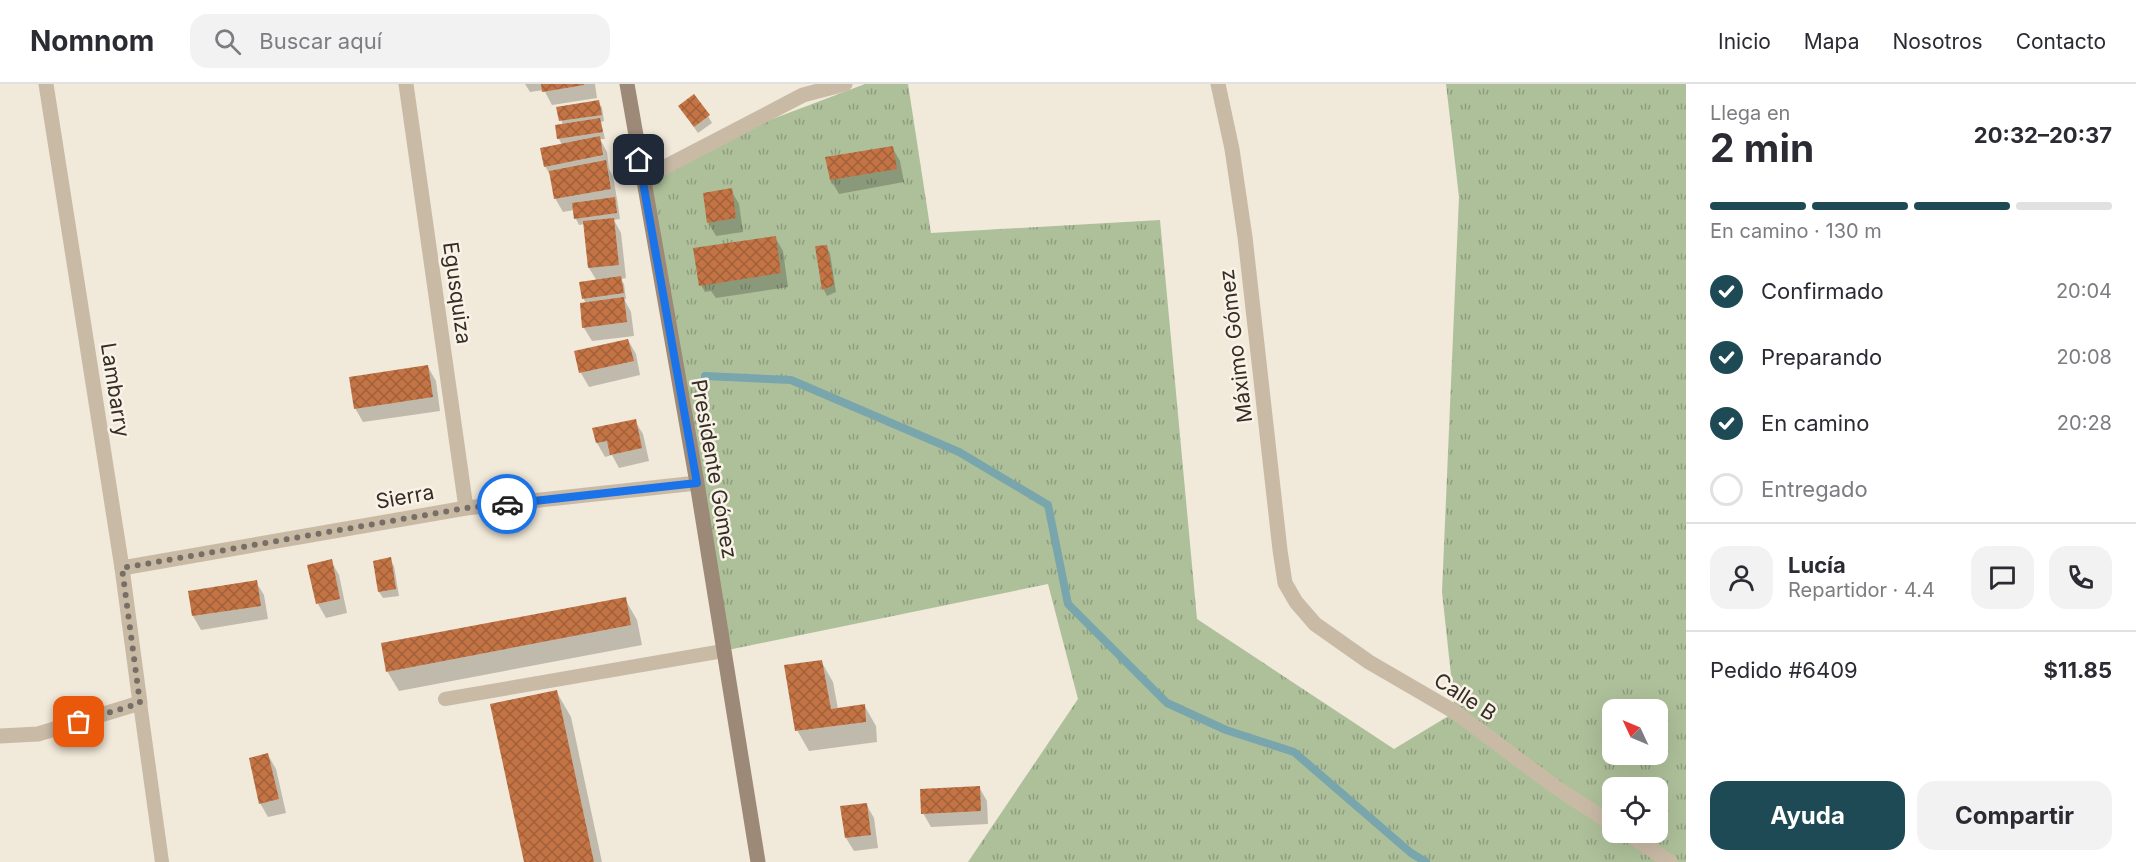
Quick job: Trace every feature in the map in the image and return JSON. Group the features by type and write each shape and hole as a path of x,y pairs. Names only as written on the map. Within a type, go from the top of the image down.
{"main road":[{"name":"Presidente Gómez","path":"627,84 697,483 759,862"}],"street":[{"name":"Lambarry","path":"46,84 122,568 140,703"},
{"name":"Egusquiza","path":"406,84 466,508"},
{"path":"642,179 803,95 845,84"},
{"name":"Máximo Gómez","path":"1218,84 1232,149 1245,237 1280,550 1285,583 1296,602"},
{"name":"Sierra","path":"122,568 466,508 697,483"},
{"name":"Calle B","path":"1296,602 1324,631 1369,662 1455,712 1554,786 1602,817"},
{"path":"0,736 38,734 140,703"},
{"path":"1642,843 1670,862"}],"lane":[{"path":"445,699 723,651"},
{"path":"140,703 162,862"}],"green space":[{"path":"865,84 908,84 931,233 1160,220 1197,619 1394,749 1455,712 1442,592 1459,197 1446,84 1686,84 1686,862 968,862 1078,699 1048,584 723,651 640,169"}],"building":[{"path":"541,84 584,84 584,85 542,92"},
{"path":"694,94 710,115 694,127 678,106"},
{"path":"599,100 602,115 559,121 556,107"},
{"path":"600,118 603,132 557,139 555,125"},
{"path":"600,136 603,155 544,167 540,148"},
{"path":"893,146 897,169 830,180 825,157"},
{"path":"606,160 611,189 554,199 549,171"},
{"path":"732,188 736,218 707,223 703,193"},
{"path":"615,197 617,213 574,219 572,203"},
{"path":"614,218 619,265 588,268 583,221"},
{"path":"776,236 781,273 699,286 693,248"},
{"path":"827,245 834,285 822,290 815,246"},
{"path":"621,276 624,293 582,299 579,282"},
{"path":"624,297 627,322 582,328 580,303"},
{"path":"628,339 634,361 579,373 574,351"},
{"path":"428,365 433,397 354,409 349,377"},
{"path":"636,419 642,448 610,455 607,441 596,443 592,428"},
{"path":"391,557 396,589 378,592 373,561"},
{"path":"332,559 340,599 316,604 307,565"},
{"path":"257,580 261,606 192,616 188,591"},
{"path":"626,597 631,625 386,672 381,643"},
{"path":"822,660 831,709 865,704 866,722 795,731 784,665"},
{"path":"557,690 594,862 524,862 490,704"},
{"path":"268,753 279,799 259,804 249,758"},
{"path":"980,786 981,811 921,814 920,789"},
{"path":"867,803 871,835 845,838 840,806"}],"waterway":[{"path":"705,376 791,380 959,452 1048,505 1068,604 1167,703 1226,730 1294,752 1411,853 1426,862"}],"way so far":[{"path":"79,722 140,703 122,568 466,508 507,504"}],"route":[{"path":"507,504 697,483 639,160"}]}
